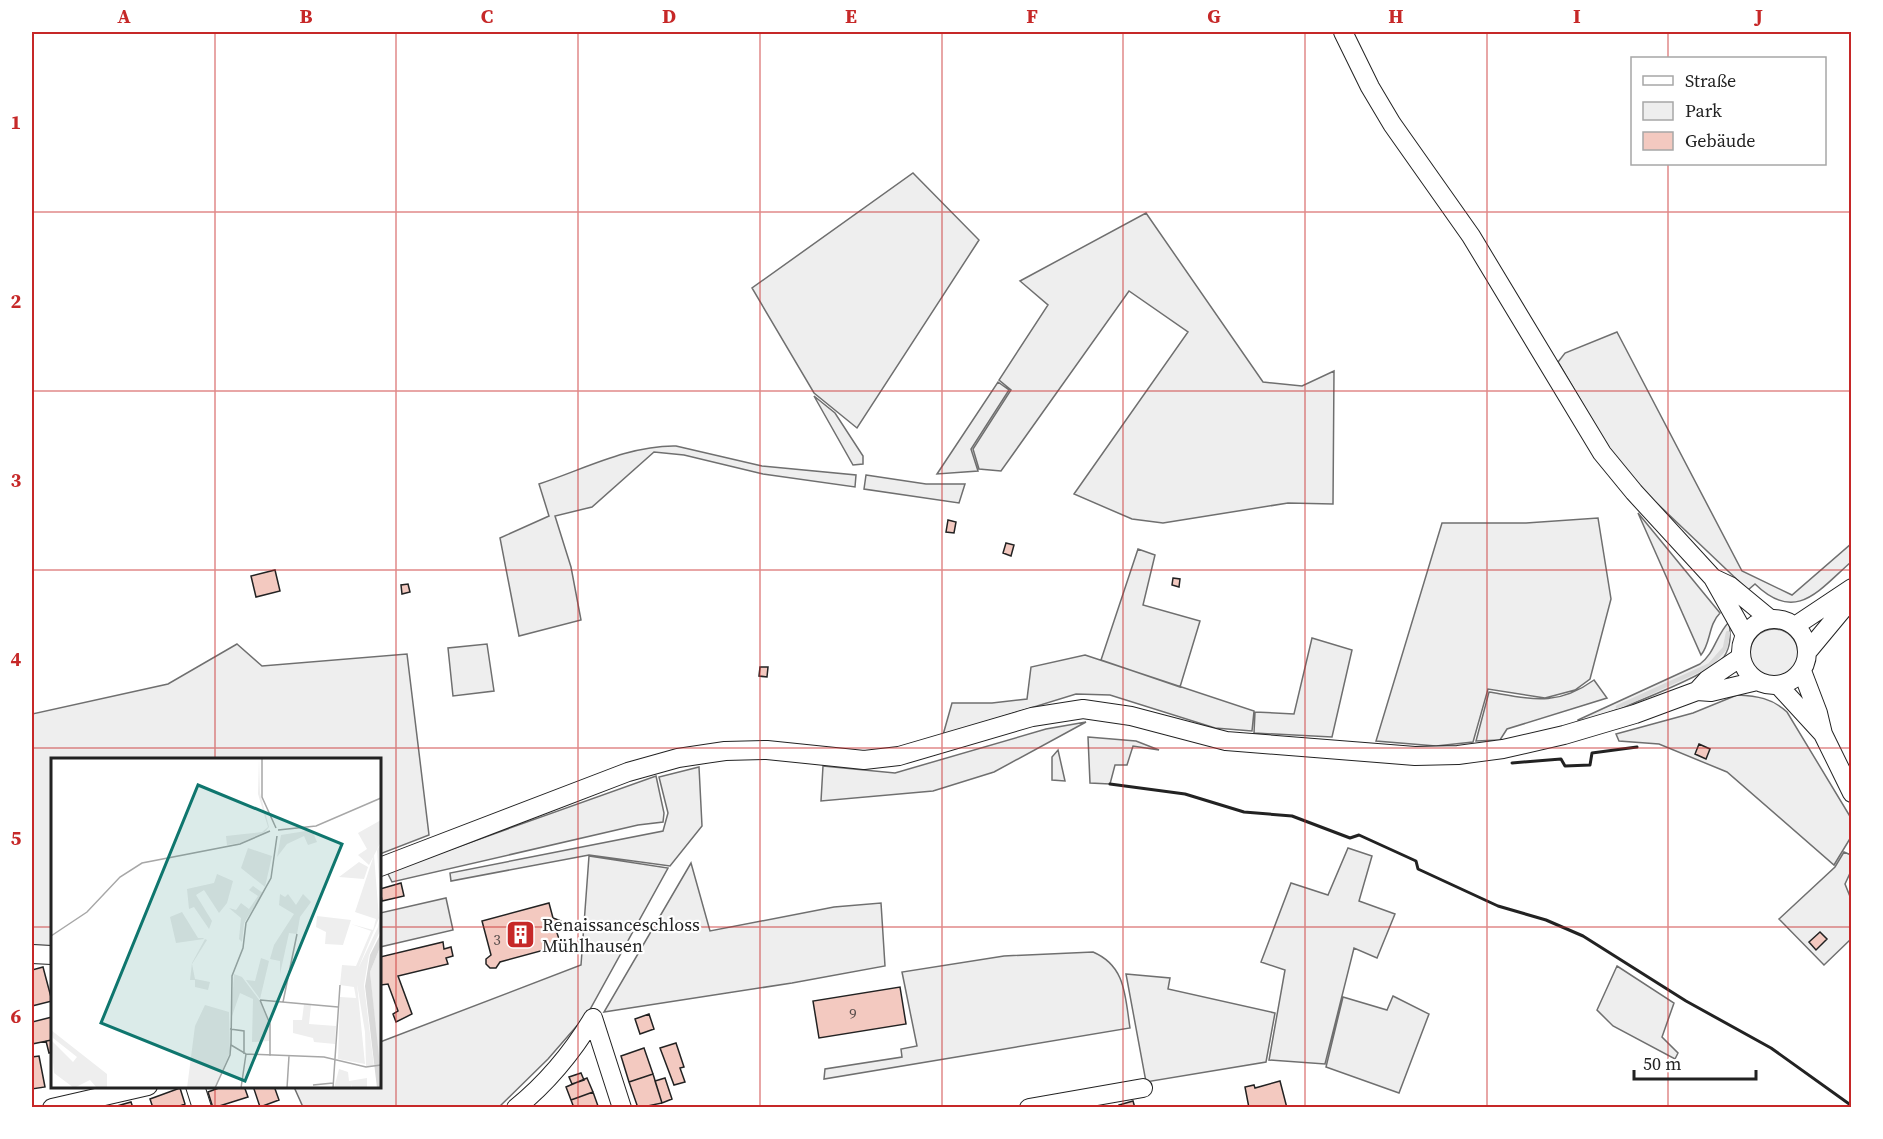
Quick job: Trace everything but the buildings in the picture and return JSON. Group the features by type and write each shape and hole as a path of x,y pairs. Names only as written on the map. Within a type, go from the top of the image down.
{"street":[{"path":"1343,32 1370,87 1392,124 1471,236 1602,453 1634,492 1713,578 1745,636"},
{"path":"1713,578 1738,592 1770,619"},
{"path":"1795,626 1851,588"},
{"path":"1778,686 1796,678 1802,671 1808,651 1851,598"},
{"path":"1757,681 1744,666 1741,657 1745,636 1760,622 1770,619 1783,620 1795,626 1802,633 1808,651"},
{"path":"1697,691 1707,680 1741,657"},
{"path":"1802,671 1818,713 1822,734 1851,792"},
{"path":"381,867 628,772 678,758 725,751 766,750 864,760 899,756 1032,717 1083,709 1131,716 1226,741 1415,756 1458,755 1503,749 1564,735 1635,714 1697,691 1711,692 1757,681 1778,686 1822,734"},
{"path":"32,954 51,955"},
{"path":"516,1107 534,1093 575,1048 593,1018 622,1107"},
{"path":"52,1107 139,1088"},
{"path":"196,1088 202,1107"},
{"path":"1029,1107 1143,1088"}],"green space":[{"path":"913,173 979,240 857,428 814,393 752,288"},
{"path":"1146,213 1263,382 1302,386 1334,371 1333,504 1288,503 1163,523 1132,519 1074,494 1188,332 1129,291 1001,471 979,469 973,449 1011,390 999,380 1048,305 1020,281"},
{"path":"1617,332 1742,571 1792,595 1851,544 1851,562 1817,592 1806,599 1795,602 1783,601 1770,596 1755,584 1748,590 1645,492 1609,449 1558,362 1565,353"},
{"path":"998,382 1009,390 971,449 978,471 937,474"},
{"path":"814,396 835,413 863,456 863,464 853,465"},
{"path":"676,446 762,466 856,475 855,487 763,474 684,455 654,452 592,507 555,516 571,567 581,620 519,636 500,538 549,516 539,484 623,454"},
{"path":"866,475 926,484 965,484 959,503 864,489"},
{"path":"1638,513 1720,613 1713,623 1701,655"},
{"path":"1598,518 1611,599 1590,679 1575,690 1545,698 1488,689 1473,742 1436,746 1376,741 1442,523 1526,523"},
{"path":"1138,549 1155,555 1143,605 1200,621 1180,687 1101,660"},
{"path":"1729,622 1728,649 1724,657 1715,665 1656,694 1579,723 1578,720 1700,664 1709,655"},
{"path":"1774,629 1791,636 1798,653 1791,670 1774,677 1757,670 1750,653 1757,636"},
{"path":"1312,638 1352,650 1332,737 1254,733 1255,712 1294,714"},
{"path":"237,644 262,666 407,654 429,835 381,854 381,758 51,758 51,951 32,949 32,714 168,684"},
{"path":"487,644 494,691 453,696 448,648"},
{"path":"1085,655 1254,711 1252,731 1215,728 1110,695 1076,694 943,735 952,703 992,703 1027,699 1031,667"},
{"path":"1594,680 1607,698 1507,729 1500,740 1476,741 1489,692 1518,697 1556,698 1581,689"},
{"path":"1737,695 1764,699 1787,712 1851,818 1851,837 1834,865 1727,772 1659,744 1619,741 1616,734 1693,713"},
{"path":"1086,722 994,772 933,791 821,801 823,766 895,773 1046,729"},
{"path":"1088,737 1136,741 1159,750 1133,746 1127,765 1115,765 1110,784 1090,783"},
{"path":"1058,750 1065,781 1052,780 1052,757"},
{"path":"699,767 702,826 670,866 589,855 451,881 450,873 663,831 668,813 659,777"},
{"path":"656,776 664,813 663,822 638,825 392,882 387,872"},
{"path":"1348,848 1372,856 1359,901 1395,914 1377,958 1354,948 1325,1064 1269,1060 1285,970 1261,962 1291,883 1328,895"},
{"path":"1844,852 1851,855 1851,871 1845,884 1851,899 1851,939 1824,965 1779,919 1835,867"},
{"path":"589,856 668,868 588,1013 548,1059 499,1107 303,1107 294,1088 381,1088 381,1042 581,965"},
{"path":"691,863 710,931 834,907 881,903 885,966 604,1012"},
{"path":"1093,952 1112,965 1118,974 1125,994 1130,1028 824,1079 825,1069 902,1057 901,1049 917,1046 902,972 1004,956"},
{"path":"1617,966 1674,1003 1662,1037 1678,1053 1675,1059 1613,1026 1597,1010"},
{"path":"1126,974 1170,978 1168,989 1275,1013 1266,1062 1146,1082"},
{"path":"1393,996 1429,1014 1399,1093 1326,1067 1343,997 1387,1010"}],"shaded area":[{"path":"446,898 453,930 381,947 381,913"}],"waterway":[{"path":"1618,707 1710,665 1725,648 1728,633"}],"wall":[{"path":"1512,763 1561,759 1565,766 1590,765 1592,753 1637,747"},
{"path":"1110,784 1185,794 1244,812 1292,816 1350,838 1359,835 1416,861 1418,869 1498,906 1546,920 1583,936 1686,1001 1771,1048 1852,1106"}],"place":[{"name":"Renaissanceschloss Mühlhausen","path":"521,934"}]}
